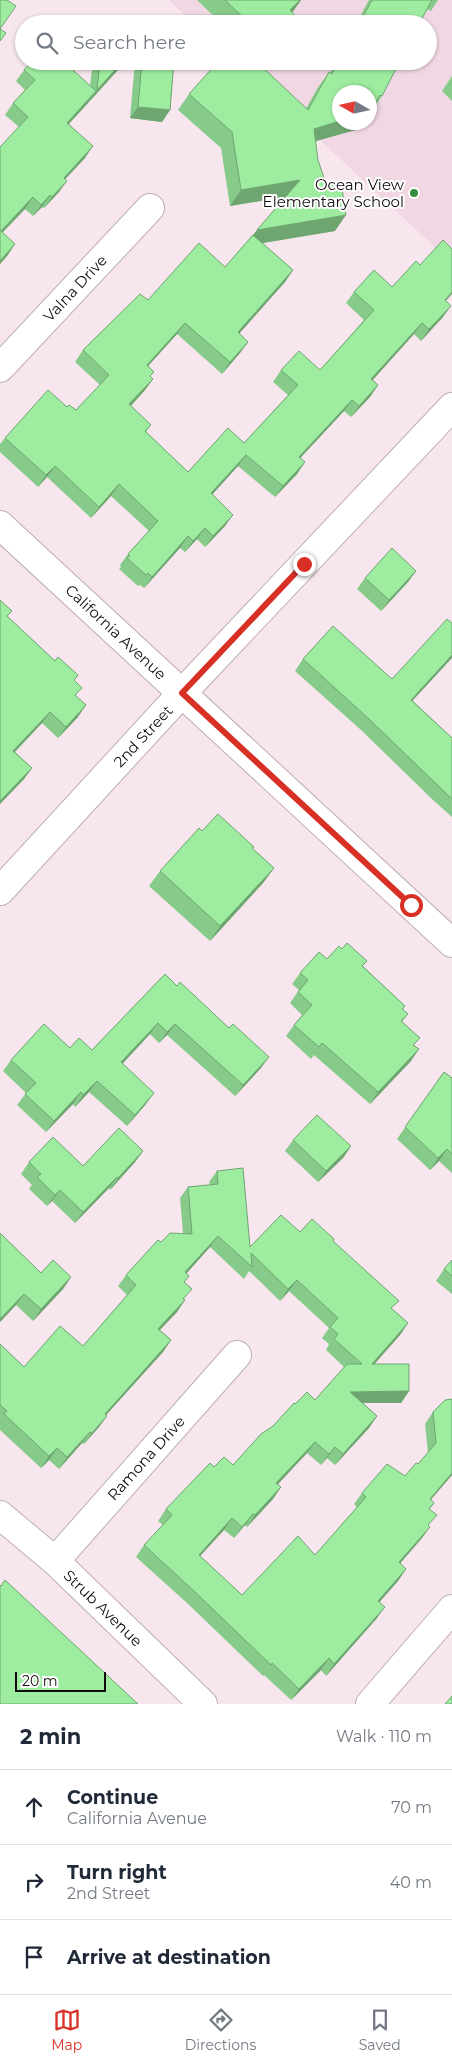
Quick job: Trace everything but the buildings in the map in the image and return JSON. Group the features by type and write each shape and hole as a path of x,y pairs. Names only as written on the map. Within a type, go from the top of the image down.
{"street":[{"name":"Valna Drive","path":"0,368 150,208"},
{"name":"2nd Street","path":"0,891 182,693 452,407"},
{"name":"California Avenue","path":"0,525 452,942"},
{"name":"Ramona Drive","path":"55,1561 237,1355"},
{"name":"Strub Avenue","path":"0,1515 55,1561 203,1704"},
{"path":"370,1704 452,1609"}],"shaded area":[{"name":"Ocean View Elementary School","path":"169,0 452,0 452,263 245,70 437,70 437,15 185,15"}],"place":[{"name":"Ocean View Elementary School","path":"414,193"}],"route":[{"path":"304,564 182,693 411,905"}]}
